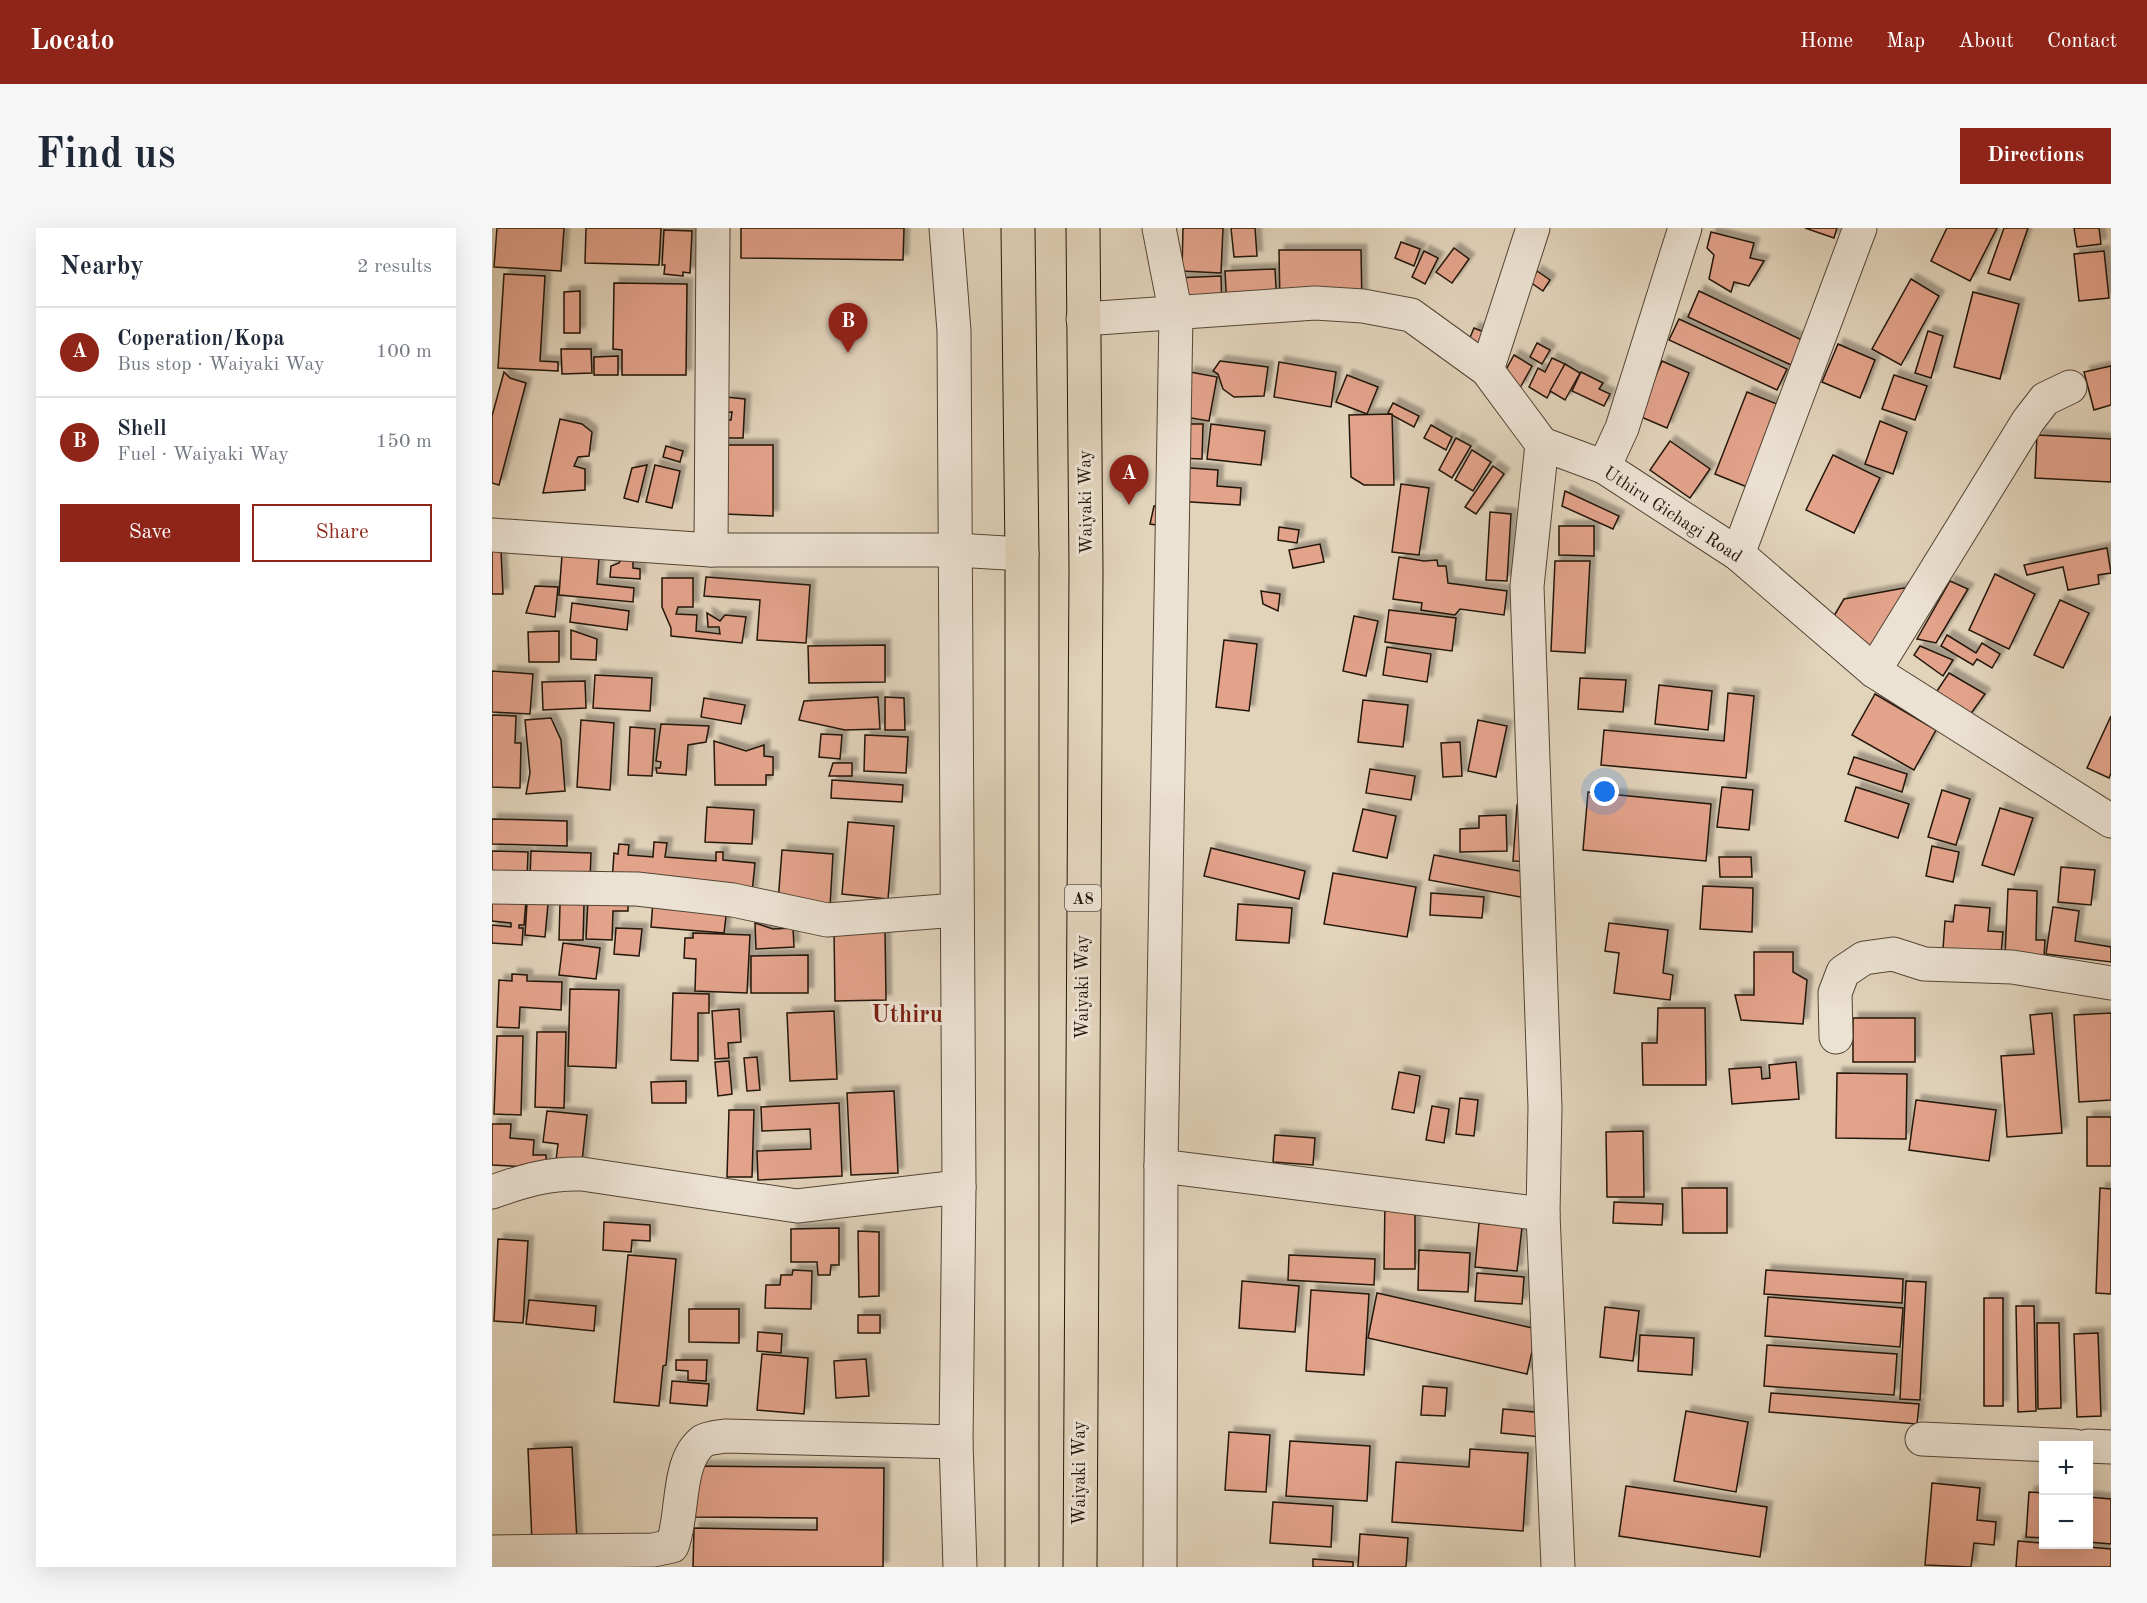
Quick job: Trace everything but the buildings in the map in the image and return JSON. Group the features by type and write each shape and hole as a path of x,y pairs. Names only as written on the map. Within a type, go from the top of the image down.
{"highway":[{"path":"1018,228 1022,554 1022,1567"},
{"name":"Waiyaki Way","path":"1080,1567 1086,570 1083,228"}],"street":[{"path":"711,550 713,228"},
{"path":"946,228 954,331 959,1187 956,1442 960,1567"},
{"path":"1159,228 1176,315 1161,1167 1160,1567"},
{"path":"1487,370 1533,228"},
{"path":"1604,467 1622,428 1685,228"},
{"path":"1738,554 1860,228"},
{"path":"1083,320 1316,303 1363,306 1411,315 1487,370 1542,444 1527,586 1545,1107 1543,1214 1558,1567"},
{"path":"1874,671 2028,422 2045,399 2070,387"},
{"name":"Uthiru Gichagi Road","path":"1542,444 1604,467 1738,554 1874,671 2111,821"},
{"path":"492,535 711,550 956,550 1022,554"},
{"path":"492,887 636,889 733,900 828,920 957,910"},
{"path":"1836,1037 1835,993 1843,972 1864,958 1893,954 1924,964 2012,967 2111,983"},
{"path":"1161,1167 1543,1214"},
{"path":"492,1192 535,1176 582,1174 797,1206 959,1187"},
{"path":"492,1552 653,1550 672,1546 678,1531 687,1459 704,1440 725,1436 956,1442"},
{"path":"1922,1438 2039,1444"},
{"path":"2093,1446 2111,1447"}],"place":[{"name":"Shell","path":"848,353"},
{"name":"Coperation/Kopa","path":"1129,505"}],"district":[{"name":"Uthiru","path":"907,1014"}]}
